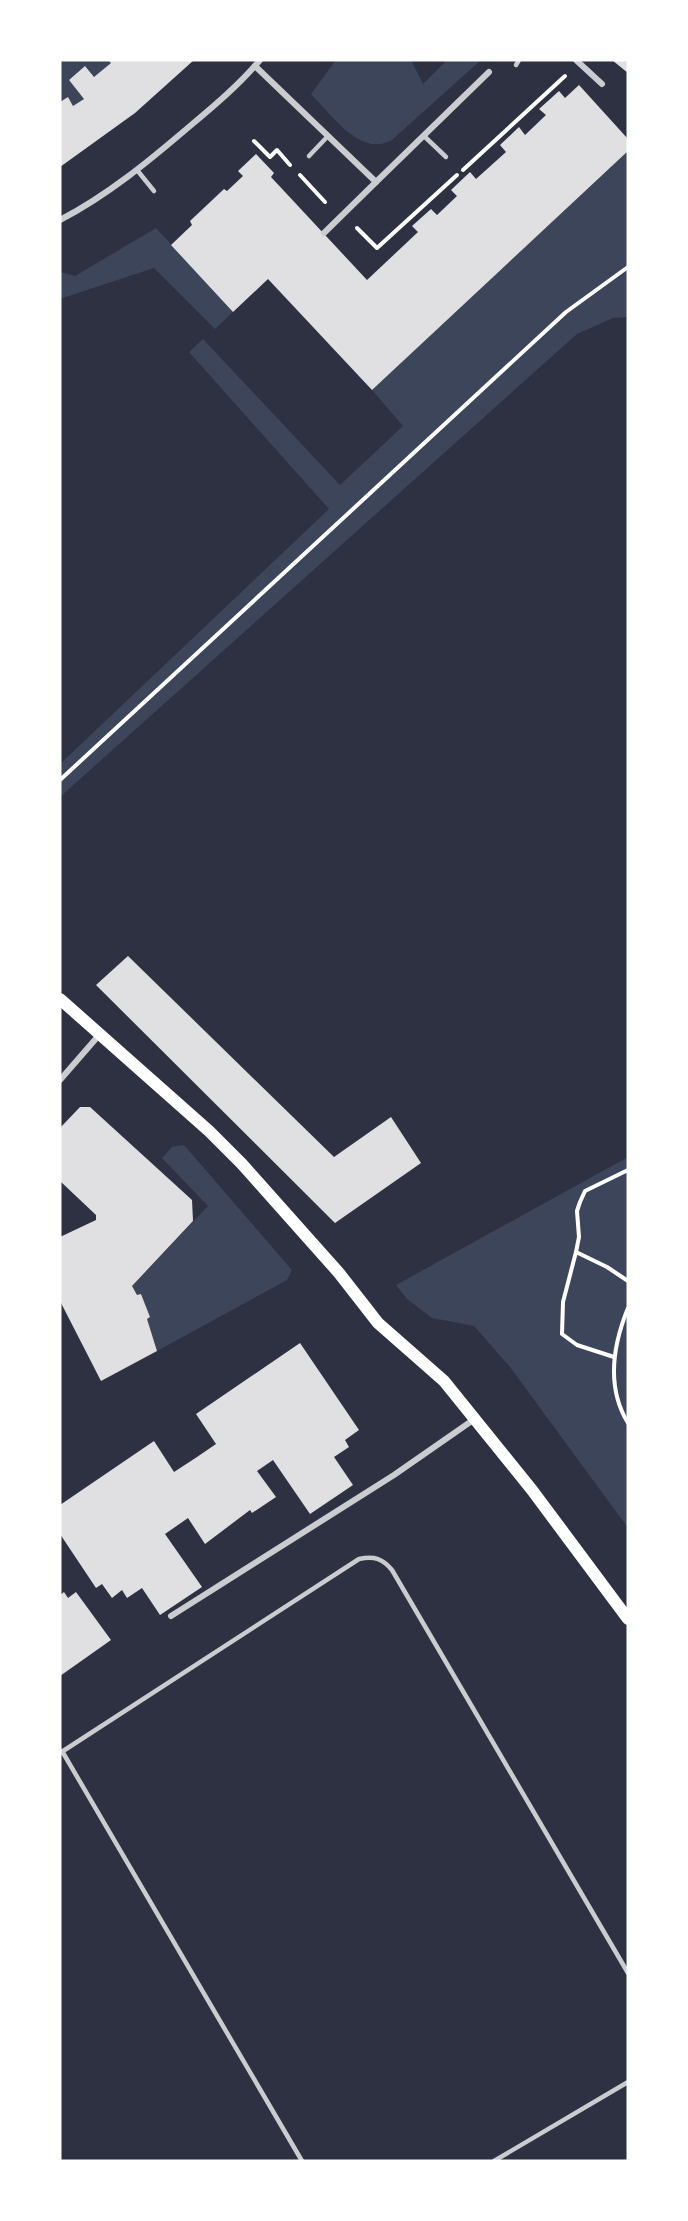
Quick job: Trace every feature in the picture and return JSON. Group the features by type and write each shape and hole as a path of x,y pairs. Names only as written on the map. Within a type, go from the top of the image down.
{"main road":[{"path":"60,999 209,1131 273,1196 378,1323 444,1381 476,1418 587,1560 628,1619"}],"street":[{"path":"577,61 602,84"},
{"path":"60,220 137,170 203,115 258,63 376,182"},
{"path":"324,233 489,72"},
{"path":"60,1080 100,1033"},
{"path":"171,1616 394,1475 476,1418"}],"lane":[{"path":"309,156 328,136"},
{"path":"424,136 446,158"},
{"path":"137,170 154,191"},
{"path":"302,2161 61,1752 359,1559 370,1557 384,1560 392,1570 628,1973"},
{"path":"494,2161 628,2082"}],"path":[{"path":"254,141 270,157 277,150 341,216 377,248 577,61"},
{"path":"60,780 566,312 628,267"},
{"path":"614,1357 578,1345 562,1334 562,1302 579,1237 577,1211 585,1191 628,1170"},
{"path":"576,1252 607,1267 628,1281"},
{"path":"628,1308 618,1331 614,1357 616,1392 628,1423"}],"shaded area":[{"path":"60,60 108,60 111,63 94,77 85,66 69,80 84,99 73,106 68,97 60,102"},
{"path":"336,60 411,60 423,84 447,60 481,60 393,139 381,144 370,144 348,132 311,94"},
{"path":"628,151 628,317 613,318 577,334 60,797 60,764 329,509 189,352 203,339 340,485 403,426 372,390"},
{"path":"156,228 233,312 215,329 154,268 60,299 60,272 75,276"},
{"path":"184,1145 292,1270 287,1280 157,1351 147,1319 150,1317 141,1294 137,1295 132,1286 208,1206 162,1158 172,1147"},
{"path":"628,1157 628,1528 510,1367 474,1326 432,1318 407,1299 396,1285"}],"building":[{"path":"108,60 194,60 135,113 60,167 60,102 68,97 73,106 84,99 69,80 85,66 94,77 111,63"},
{"path":"612,60 628,60 628,73"},
{"path":"579,85 628,139 628,151 372,390 268,279 233,312 171,245 192,225 190,221 224,189 227,191 243,176 238,171 256,154 274,173 271,177 367,280 418,232 412,226 431,209 437,215 457,196 451,190 470,172 476,179 506,152 500,145 519,127 525,135 546,115 539,109 559,91 565,98"},
{"path":"128,956 334,1157 391,1117 421,1163 335,1223 96,985"},
{"path":"80,1107 90,1107 192,1200 193,1221 132,1286 137,1295 141,1294 150,1317 147,1319 157,1351 101,1381 60,1301 60,1237 96,1220 96,1215 60,1181 60,1128"},
{"path":"300,1343 359,1430 345,1440 349,1447 334,1457 353,1485 310,1514 273,1460 257,1471 276,1497 252,1513 250,1510 205,1544 188,1518 165,1534 202,1587 160,1615 142,1588 127,1598 122,1590 112,1598 102,1584 96,1588 60,1534 60,1505 154,1441 174,1472 197,1457 216,1444 196,1414"},
{"path":"64,1592 68,1598 76,1592 111,1640 60,1676 60,1595"}]}
